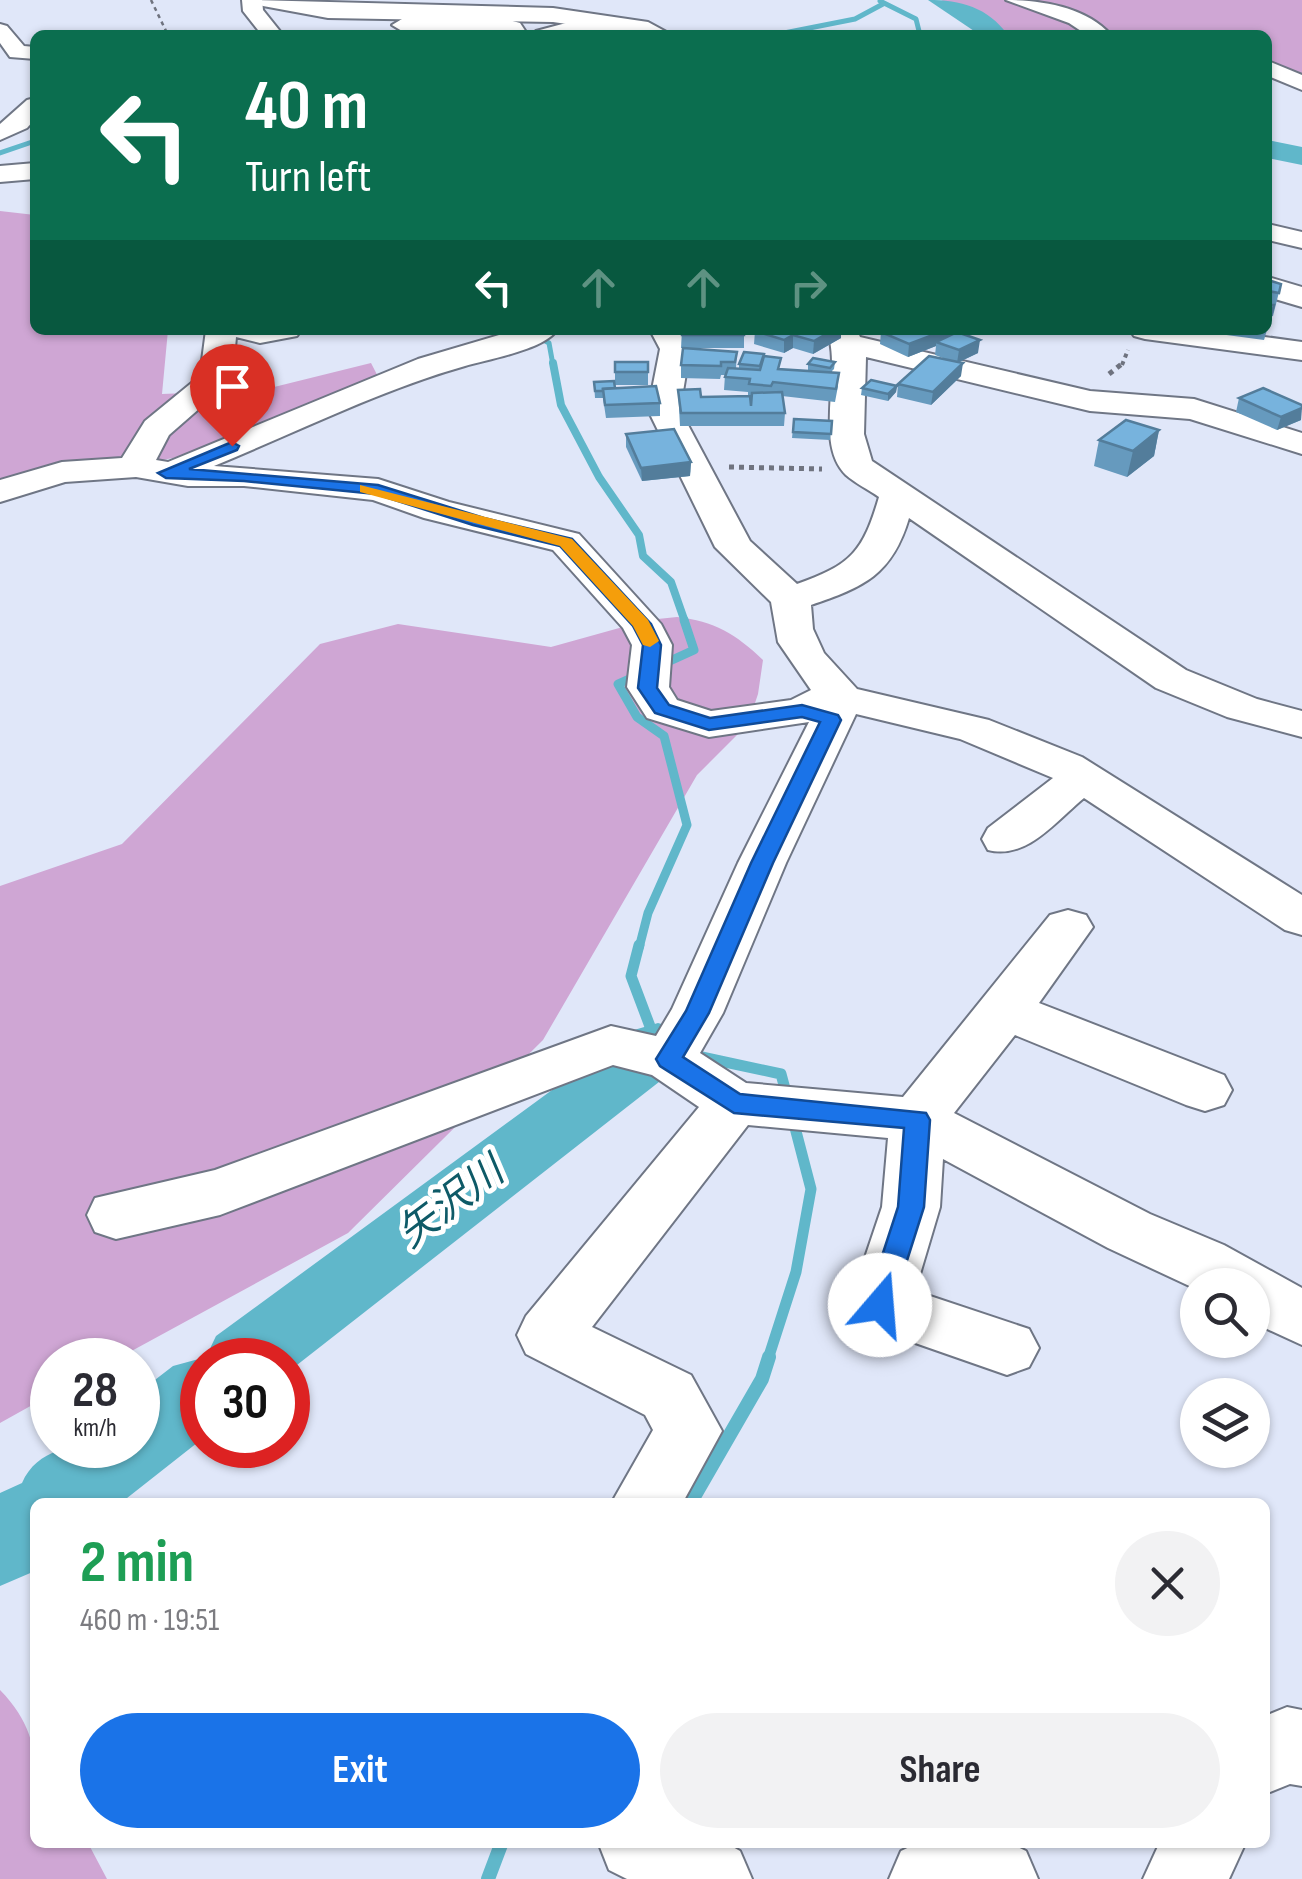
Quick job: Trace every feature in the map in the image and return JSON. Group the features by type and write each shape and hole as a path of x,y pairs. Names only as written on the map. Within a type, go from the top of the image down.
{"main road":[{"path":"263,0 392,17 553,16 648,30"},
{"path":"1272,288 1302,297"}],"street":[{"path":"252,0 252,11 269,30"},
{"path":"1016,0 1076,19 1094,30"},
{"path":"392,17 500,24 514,30"},
{"path":"562,30 584,24 600,30"},
{"path":"0,30 18,52 30,53"},
{"path":"1272,70 1302,83"},
{"path":"0,132 19,124 30,111"},
{"path":"0,161 30,149"},
{"path":"0,174 30,171"},
{"path":"1272,233 1302,240"},
{"path":"151,470 139,456 164,419 216,380 220,335"},
{"path":"151,470 519,335"},
{"path":"668,335 675,350 664,410 734,546 791,599 792,637 816,673 825,710 698,1013 668,1059"},
{"path":"1302,444 1194,409 1090,401 845,337 851,385 844,440 858,467 1171,678 1242,708 1302,724"},
{"path":"1137,339 1302,351"},
{"path":"0,491 62,472 151,470 244,476 378,490 451,514 566,542 642,624 652,645 648,688 662,709 709,724 825,710 974,729 1082,777 1302,918"},
{"path":"791,599 858,574 878,556 888,537 897,496"},
{"path":"1005,839 1082,777"},
{"path":"1007,1348 880,1305 911,1207 918,1120 1068,926"},
{"path":"1006,1010 1205,1090"},
{"path":"116,1216 220,1192 611,1045 668,1059 734,1103 918,1120 1129,1231 1212,1268"},
{"path":"648,1498 689,1431 668,1396 548,1335 646,1218 734,1103"},
{"path":"1270,1301 1302,1319"},
{"path":"1270,1754 1287,1746 1302,1748"},
{"path":"650,1848 712,1879"},
{"path":"1183,1879 1203,1848"},
{"path":"930,1879 975,1870 998,1879"}],"path":[{"path":"151,0 166,30"},
{"path":"1050,390 1108,374 1122,365 1137,339"},
{"path":"694,466 858,467"}],"shaded area":[{"path":"941,0 1302,0 1302,76 1272,70 1272,30 994,30"},
{"path":"0,211 30,214 30,335 168,335 162,394 262,390 371,363 387,394 254,442 0,492"},
{"path":"677,617 724,630 763,660 758,694 748,724 697,775 543,1040 348,1233 155,1338 30,1338 30,1406 0,1423 0,886 122,844 320,644 398,624 551,647 648,620"},
{"path":"0,1690 15,1708 30,1738 30,1848 91,1848 107,1879 0,1879"}],"building":[{"path":"1272,281 1281,284 1279,293 1272,292"},
{"path":"768,335 793,335 784,340"},
{"path":"793,335 824,335 814,341"},
{"path":"888,335 933,335 909,344"},
{"path":"951,335 980,340 959,350 936,342"},
{"path":"683,348 737,352 735,362 721,362 721,366 681,365"},
{"path":"744,352 764,354 760,366 739,364"},
{"path":"764,356 781,358 778,369 839,373 836,389 773,382 771,386 749,384 750,379 725,377 728,368 760,370"},
{"path":"929,356 963,363 933,392 898,384"},
{"path":"813,358 835,362 830,368 808,364"},
{"path":"615,362 648,362 648,372 615,372"},
{"path":"871,380 897,386 888,394 862,388"},
{"path":"614,381 615,388 595,391 594,382"},
{"path":"656,386 660,403 605,405 603,389"},
{"path":"1263,388 1302,408 1281,417 1239,398"},
{"path":"700,389 701,397 750,396 751,406 752,393 782,392 785,413 681,413 678,390"},
{"path":"794,419 832,421 831,434 793,432"},
{"path":"1126,420 1159,430 1133,451 1099,440"},
{"path":"674,429 691,462 641,468 626,434"}],"waterway":[{"path":"940,0 977,18 990,30"},
{"path":"880,1 916,19 919,30"},
{"path":"799,30 855,19 883,4"},
{"path":"0,153 30,143"},
{"path":"1272,150 1302,156"},
{"path":"540,338 549,343 553,365"},
{"path":"553,363 561,405 599,477 639,535 643,556 671,582 685,622"},
{"path":"661,665 694,650 684,620"},
{"path":"636,676 618,684 637,717 664,736 687,825 648,913 639,948"},
{"path":"639,945 631,976 657,1045"},
{"name":"矢沢川","path":"273,1338 658,1047"},
{"path":"697,1056 781,1074 788,1100"},
{"path":"768,1359 796,1272 811,1189 792,1116"},
{"path":"693,1498 762,1379 769,1357"},
{"name":"矢沢川","path":"160,1424 180,1408"},
{"name":"矢沢川","path":"61,1498 101,1468"},
{"name":"矢沢川","path":"0,1545 30,1522"},
{"path":"488,1879 500,1848"}],"slow traffic":[{"path":"366,489 478,522 566,542 642,624 650,641"}],"route":[{"path":"232,446 166,473 244,476 378,490 478,522 566,542 642,624 652,645 647,666 648,688 662,709 709,724 802,711 832,720 762,863 698,1013 668,1059 734,1103 918,1120 911,1207 880,1305"}]}
